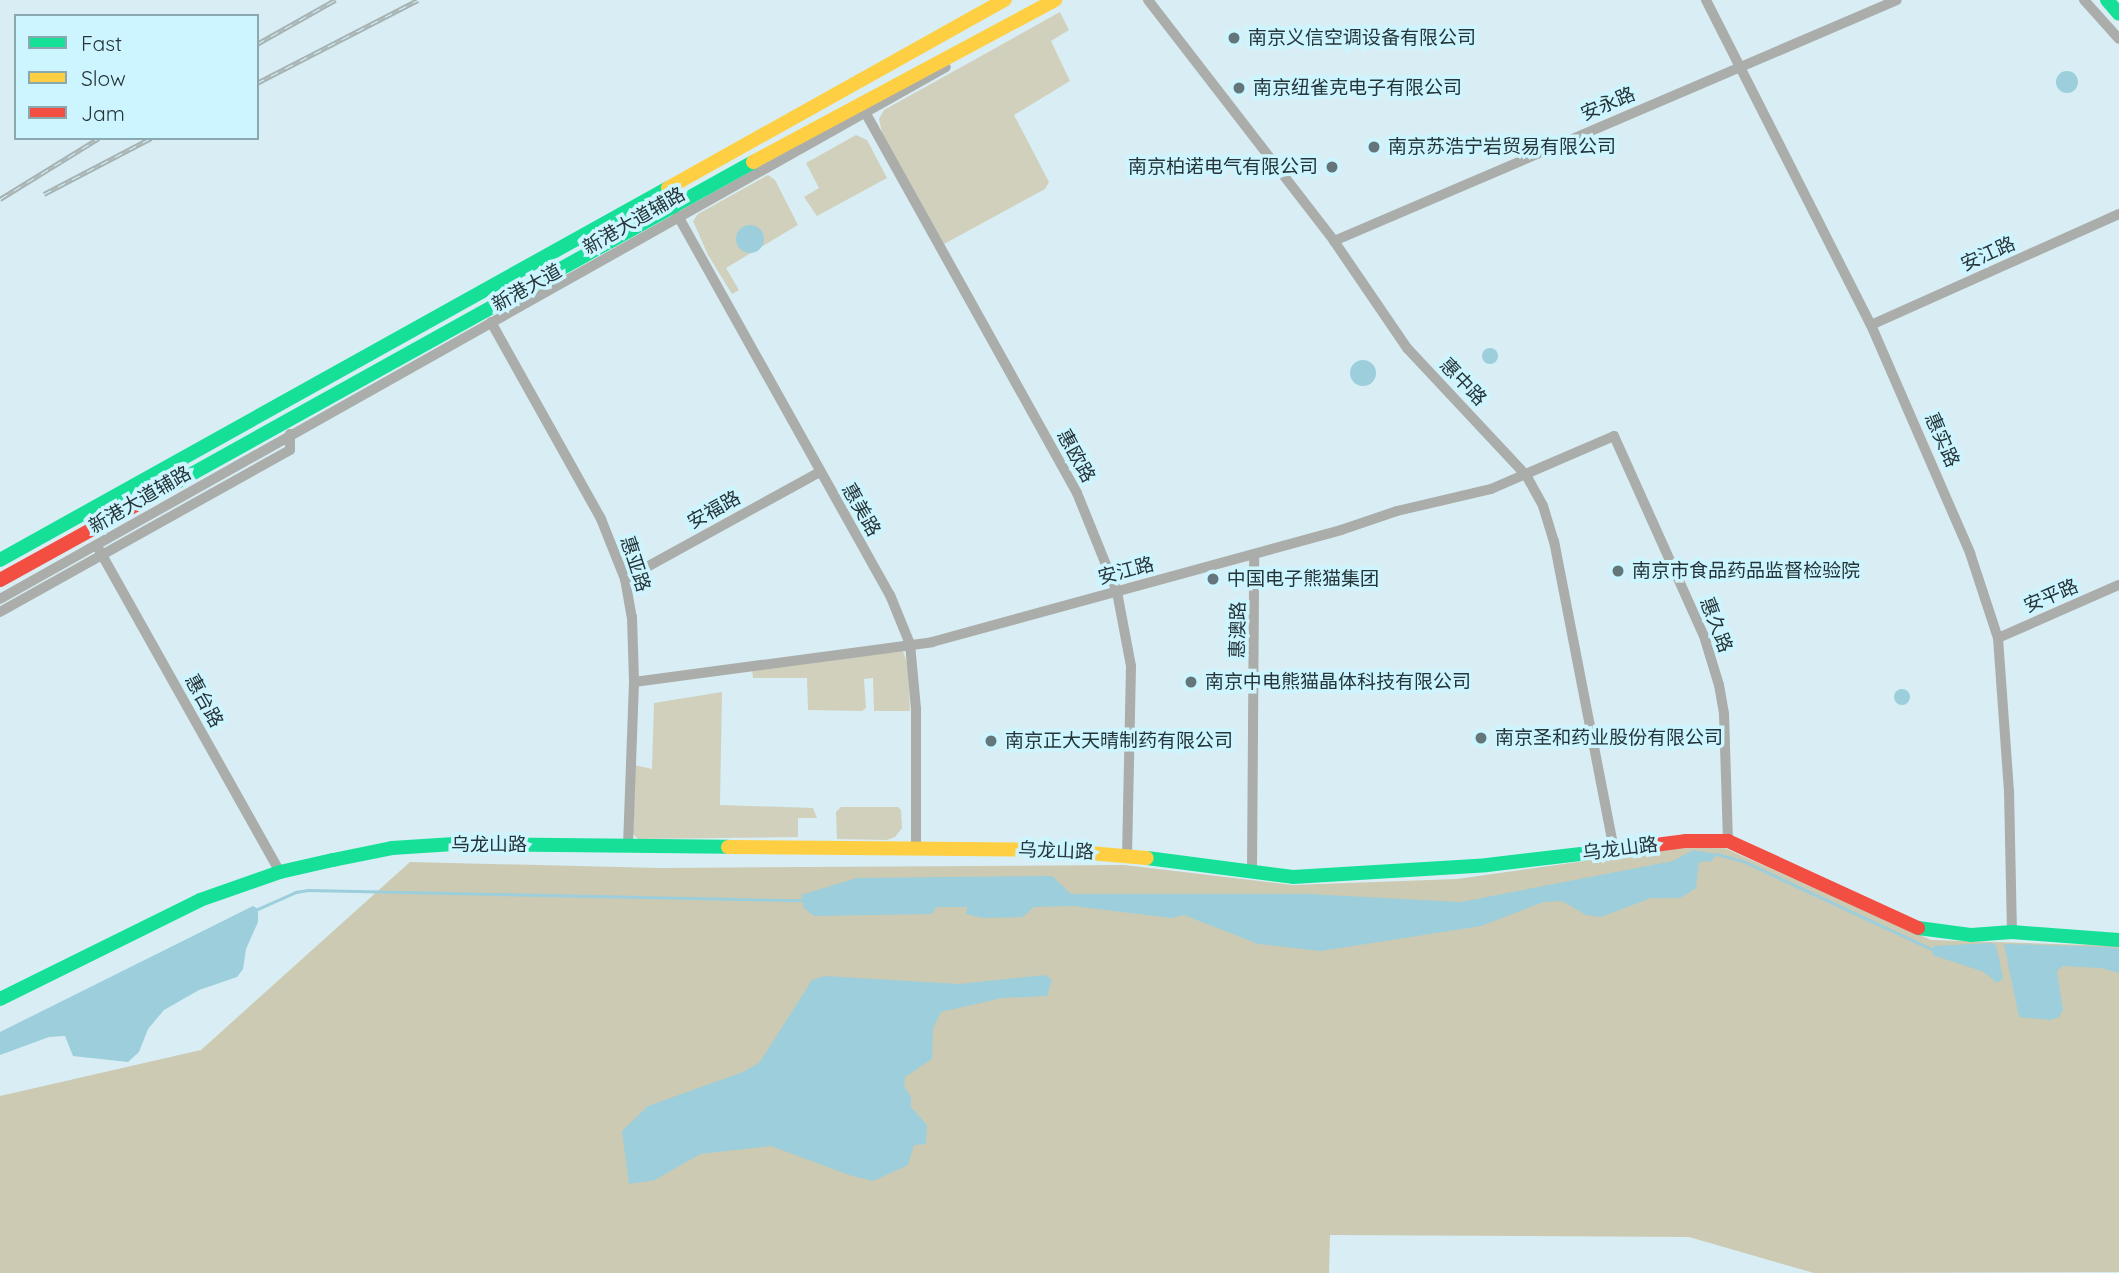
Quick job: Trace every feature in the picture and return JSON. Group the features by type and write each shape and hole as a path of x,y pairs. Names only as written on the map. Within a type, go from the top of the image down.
{"main road":[{"name":"新港大道","path":"0,560 1005,0"},
{"name":"新港大道","path":"0,580 767,154 1055,0"},
{"path":"2107,0 2119,14"},
{"name":"乌龙山路","path":"0,999 200,900 280,872 392,848 454,844 1055,850 1127,855 1293,877 1487,865 1686,841 1728,841 1919,928 1971,935 2012,933 2119,940"}],"street":[{"name":"新港大道辅路","path":"0,599 290,450 290,434 1067,0"},
{"name":"惠中路","path":"1148,0 1334,241 1407,348 1526,475 1544,506 1554,541 1614,850"},
{"name":"惠实路","path":"1706,0 1871,324 1948,496 1998,638 2009,791 2012,933"},
{"name":"安永路","path":"1334,241 1897,0"},
{"path":"2084,0 2119,39"},
{"name":"惠欧路","path":"865,112 1077,494 1117,592 1131,666 1127,855"},
{"name":"安江路","path":"1871,324 2119,214"},
{"name":"惠美路","path":"678,216 890,595 910,644 916,709 916,849"},
{"name":"惠亚路","path":"491,322 601,519 625,579 632,617 634,682 628,846"},
{"name":"安江路","path":"634,682 932,642 1254,554 1397,511 1491,489 1614,436"},
{"name":"惠久路","path":"1614,436 1704,636 1719,685 1724,714 1728,841"},
{"name":"安福路","path":"625,579 820,472"},
{"path":"0,612 99,550"},
{"name":"惠台路","path":"99,550 280,872"},
{"name":"惠澳路","path":"1252,873 1254,554"},
{"name":"安平路","path":"1998,638 2119,585"}],"green space":[{"path":"1060,12 1069,30 1051,41 1070,81 1014,115 1049,182 1045,189 944,244 882,133 879,119 884,110"},
{"path":"856,135 867,140 887,178 817,216 804,197 819,188 806,163"},
{"path":"768,175 775,180 798,225 726,268 739,290 732,294 708,255 693,221 698,214"},
{"path":"903,651 908,666 910,711 874,711 873,678 864,679 866,708 862,711 808,710 807,678 753,678 752,669"},
{"path":"722,692 720,805 813,808 817,818 798,818 798,837 638,839 633,834 634,765 652,769 654,703"},
{"path":"841,807 898,807 901,810 902,828 895,837 887,840 837,839 836,812"}],"shaded area":[{"path":"1720,846 1931,940 2119,946 2119,1272 1814,1273 1689,1237 1330,1235 1329,1273 0,1273 0,1096 201,1050 410,862 659,868 1124,865 1293,885 1457,879 1685,847"}],"water":[{"path":"2063,71 2071,71 2078,78 2078,86 2071,93 2063,93 2056,86 2056,78"},
{"path":"750,225 760,229 764,239 760,249 750,253 740,249 736,239 740,229"},
{"path":"1490,348 1498,356 1490,364 1482,356"},
{"path":"1363,360 1372,364 1376,373 1372,382 1363,386 1354,382 1350,373 1354,364"},
{"path":"1902,689 1908,691 1908,703 1902,705 1896,703 1894,697 1896,691"},
{"path":"1693,850 1717,854 1712,861 1699,862 1696,888 1680,898 1651,898 1601,917 1586,915 1562,901 1544,902 1481,926 1321,951 1258,944 1184,915 1171,918 1073,906 1034,907 1023,917 983,918 966,914 967,907 936,907 932,914 814,916 804,908 801,895 857,878 1052,876 1071,894 1308,894 1461,902 1673,861"},
{"path":"253,906 258,909 258,922 246,949 243,969 237,977 199,990 164,1010 148,1029 139,1052 128,1062 73,1056 65,1036 49,1037 0,1055 0,1032"},
{"path":"2004,944 2119,949 2119,973 2101,968 2063,966 2057,971 2063,1010 2059,1017 2051,1020 2019,1017"},
{"path":"1996,945 2003,978 1997,983 1984,972 1933,955 1932,951 1934,946"},
{"path":"1045,975 1052,980 1047,996 1002,998 941,1012 933,1028 932,1059 905,1077 904,1086 911,1097 911,1107 927,1125 926,1144 914,1145 908,1165 873,1181 849,1175 771,1146 700,1154 655,1180 629,1184 622,1131 648,1106 743,1072 760,1062 812,980 825,976 959,984"}],"waterway":[{"path":"1717,854 1743,861 1932,949"},
{"path":"258,909 296,892 308,890 802,900"}],"railway":[{"path":"259,43 335,0"},
{"path":"259,82 418,0"},
{"path":"0,199 96,140"},
{"path":"44,194 147,140"}],"traffic: fast":[{"path":"2107,0 2119,14"},
{"path":"170,486 753,162"},
{"path":"0,560 668,188"},
{"path":"0,999 200,900 280,872 333,860 392,848 454,844 728,847"},
{"path":"1147,858 1293,877 1487,865 1624,849"},
{"path":"1918,928 1971,935 2012,932 2119,940"}],"traffic: slow":[{"path":"668,188 1005,0"},
{"path":"753,162 1055,0"},
{"path":"728,847 1055,850 1147,858"}],"traffic: jam":[{"path":"0,580 170,486"},
{"path":"1624,849 1686,841 1728,841 1918,928"}],"place":[{"name":"南京义信空调设备有限公司","path":"1234,38"},
{"name":"南京纽雀克电子有限公司","path":"1239,88"},
{"name":"南京苏浩宁岩贸易有限公司","path":"1374,147"},
{"name":"南京柏诺电气有限公司","path":"1332,167"},
{"name":"南京市食品药品监督检验院","path":"1618,571"},
{"name":"中国电子熊猫集团","path":"1213,579"},
{"name":"南京中电熊猫晶体科技有限公司","path":"1191,682"},
{"name":"南京圣和药业股份有限公司","path":"1481,738"},
{"name":"南京正大天晴制药有限公司","path":"991,741"}]}
